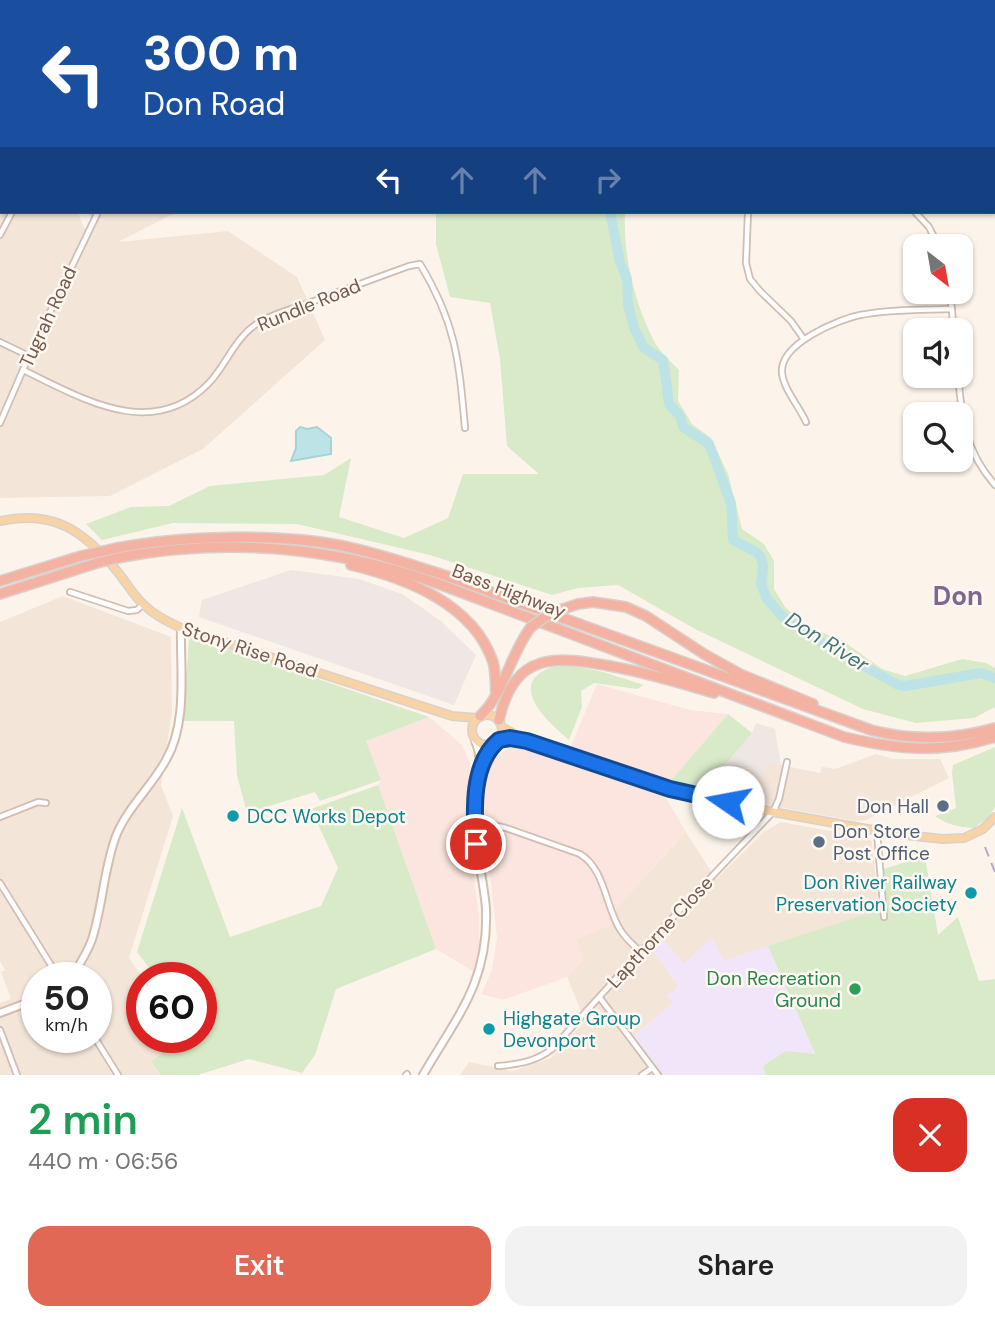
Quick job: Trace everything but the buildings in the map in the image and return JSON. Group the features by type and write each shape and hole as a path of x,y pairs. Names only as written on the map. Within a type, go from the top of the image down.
{"highway":[{"name":"Bass Highway","path":"0,581 81,556 142,543 230,539 302,541 348,548 447,576 889,735 923,739 958,737 995,729"},
{"name":"Bass Highway","path":"0,594 97,563 156,551 212,547 283,549 344,557 414,575 844,737 900,749 947,748 995,737"},
{"path":"283,549 302,556 348,564 390,576 413,584 439,598 461,617 487,649 495,671 496,694"},
{"path":"479,717 496,694 513,654 531,627 551,613 593,602 626,607 646,616 740,674 862,727"},
{"path":"501,724 508,691 519,676 539,663 565,659 669,680 792,716"}],"main road":[{"name":"Stony Rise Road","path":"0,521 31,517 47,519 80,533 101,552 143,604 162,619 181,628 452,716 479,717"},
{"path":"527,741 501,724 493,715 479,717 472,725 475,741 483,745 510,738 527,741 670,789 877,831 957,839 979,831 995,817"},
{"name":"Stony Rise Road","path":"452,716 471,731"},
{"path":"496,742 501,724"}],"street":[{"path":"0,235 11,214"},
{"name":"Tugrah Road","path":"0,423 97,214"},
{"path":"748,214 746,263 750,279 791,321 803,338"},
{"path":"917,214 932,234"},
{"name":"Rundle Road","path":"23,370 105,407 132,413 171,407 208,384 242,337 266,319 420,264 445,309 452,331 465,428"},
{"path":"951,304 953,318"},
{"path":"806,422 787,388 782,372 786,356 803,338 857,316 879,312 952,309"},
{"path":"0,342 29,356"},
{"path":"959,388 963,424 968,441 987,476 995,485"},
{"path":"70,592 128,611 137,610 143,604"},
{"path":"81,962 93,937 117,834 153,782 177,736 181,628"},
{"path":"423,1075 468,1001 480,970 485,943 486,908 474,820 481,759 475,741"},
{"path":"480,773 496,742"},
{"name":"Lapthorne Close","path":"498,1066 527,1063 552,1049 773,812 779,799 787,762"},
{"path":"0,817 38,802 46,803"},
{"path":"474,820 506,828 590,860 621,931 640,952"},
{"path":"877,831 884,917"},
{"path":"0,883 49,962"},
{"path":"600,998 658,1075"},
{"path":"0,1013 21,1005"},
{"path":"0,1030 17,1075"},
{"path":"104,1053 118,1075"},
{"path":"642,1075 652,1068"}],"shaded area":[{"path":"0,214 79,214 83,226 89,231 94,220 89,214 173,214 118,242 228,231 297,277 325,340 203,449 110,496 0,498"},
{"path":"291,570 359,579 402,594 441,621 476,655 454,705 199,617 202,600"},
{"path":"63,596 171,637 172,711 161,785 173,816 129,958 132,962 126,962 126,1053 163,1053 151,1061 161,1075 0,1075 0,1003 11,999 1,972 5,970 0,961 0,622"},
{"path":"597,684 690,710 728,714 669,783 571,746"},
{"path":"429,717 462,745 470,763 467,822 479,918 479,951 474,972 436,949 378,785 381,780 366,741"},
{"path":"756,723 775,729 781,765 766,763 763,777 753,775 753,769 735,767 729,798 703,791 752,733"},
{"path":"509,747 528,747 660,788 686,832 616,908 611,925 576,939 583,960 567,977 503,1000 481,994 492,970 497,938 481,792 491,761"},
{"path":"876,754 894,759 940,759 949,778 866,820 855,821 729,798 735,767 754,769 766,762 820,773 822,767 835,769"},
{"path":"781,822 869,838 872,842 879,910 724,961 684,965 663,940 653,951 679,986 673,1003 634,1036 664,1075 460,1075 469,1062 513,1071 551,1058 585,1021 567,977 583,960 576,939 610,925 616,908 686,832 716,879 764,832"},
{"path":"712,937 724,961 768,946 815,1055 763,1066 766,1075 664,1075 634,1036 673,1003 667,995 679,986 653,951 663,940 684,964"}],"green space":[{"path":"436,214 625,214 628,261 647,326 659,348 679,370 678,401 692,424 711,438 728,474 742,529 764,544 774,561 774,589 785,607 807,626 843,641 882,669 905,676 962,659 986,663 995,668 995,707 974,718 916,723 863,709 695,629 618,585 578,588 552,595 430,555 297,524 173,523 102,540 86,524 131,507 169,506 210,486 324,475 351,458 339,517 404,538 448,518 463,474 539,474 507,446 500,359 490,303 450,297 436,244"},
{"path":"193,636 429,717 366,741 381,780 320,801 315,792 247,813 237,775 234,721 183,721 189,640"},
{"path":"572,666 603,672 644,685 637,689 594,683 581,691 582,707 569,740 536,705 531,694 531,685 537,676 549,668"},
{"path":"728,714 752,733 703,791 669,783"},
{"path":"995,747 995,807 989,817 974,828 953,825 935,816 956,808 953,765"},
{"path":"378,785 436,949 336,989 315,1055 302,1073 249,1059 198,1075 161,1075 151,1061 162,1053 217,1053 217,962 145,962 137,952 182,808 230,937 321,906 338,868 311,809"},
{"name":"Don Recreation Ground","path":"925,856 938,935 958,917 979,981 995,979 995,1075 766,1075 763,1066 786,1051 815,1054 768,946 887,907 884,869"}],"water":[{"path":"300,427 317,427 331,438 331,454 291,461 296,448 296,431"}],"waterway":[{"name":"Don River","path":"610,214 620,262 627,279 628,304 634,328 644,348 663,360 669,404 680,416 683,427 709,444 731,503 733,540 761,557 761,584 767,599 781,615 808,635 898,685 981,673 995,678"}],"railway":[{"path":"985,847 995,872"}],"place":[{"name":"Don Hall","path":"943,806"},
{"name":"DCC Works Depot","path":"233,816"},
{"name":"Don Store Post Office","path":"819,842"},
{"name":"Don River Railway Preservation Society","path":"971,893"},
{"name":"Don Recreation Ground","path":"855,989"},
{"name":"Highgate Group Devonport","path":"489,1029"}],"district":[{"name":"Don","path":"958,596"}],"route":[{"path":"476,844 474,820 483,763 494,744 510,738 527,741 670,789 728,802"}]}
